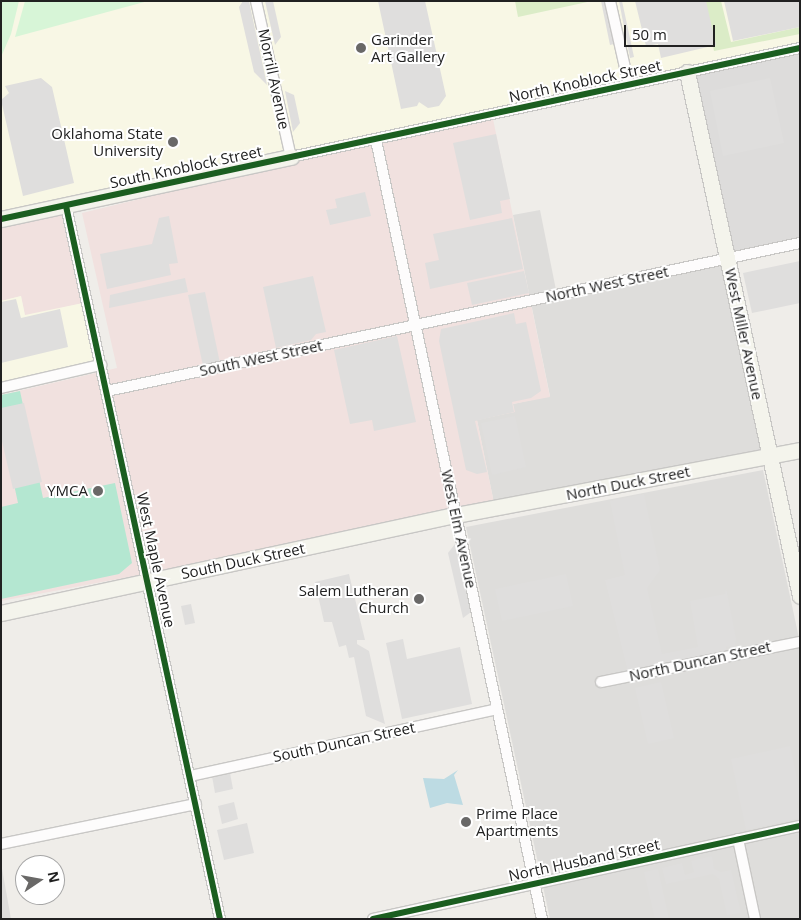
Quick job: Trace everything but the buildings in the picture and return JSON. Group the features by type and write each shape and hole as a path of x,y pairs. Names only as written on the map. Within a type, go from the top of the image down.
{"street":[{"name":"Morrill Avenue","path":"256,1 291,157"},
{"path":"610,1 629,85"},
{"name":"North Knoblock Street","path":"376,140 800,48"},
{"name":"West Miller Avenue","path":"687,72 800,596"},
{"name":"South Knoblock Street","path":"1,219 376,140"},
{"name":"West Elm Avenue","path":"376,140 542,919"},
{"name":"West Maple Avenue","path":"66,206 149,582 220,919"},
{"name":"North West Street","path":"415,325 800,244"},
{"name":"South West Street","path":"107,391 415,325"},
{"path":"1,388 101,365"},
{"name":"North Duck Street","path":"456,515 800,450"},
{"name":"South Duck Street","path":"1,613 456,515"},
{"name":"North Duncan Street","path":"601,682 800,642"},
{"name":"South Duncan Street","path":"190,776 497,709"},
{"path":"1,844 196,804"},
{"name":"North Husband Street","path":"373,919 800,826"},
{"path":"738,839 755,919"}],"shaded area":[{"name":"Oklahoma State University","path":"1,1 800,1 800,47 1,212"},
{"path":"243,1 249,1 267,85 254,72 239,7"},
{"path":"265,1 273,1 281,37 275,45"},
{"path":"378,1 425,1 446,96 439,106 428,108 419,102 417,106 401,109"},
{"path":"601,1 606,1 614,44 610,45"},
{"path":"619,1 622,1 634,57 630,58"},
{"path":"635,1 706,1 716,45 661,58 658,44 646,46"},
{"path":"724,1 800,1 800,27 733,41"},
{"path":"800,47 800,244 730,260 687,71"},
{"path":"41,78 52,87 74,183 23,196 1,100 9,93 5,86"},
{"path":"770,78 784,143 723,156 710,91"},
{"path":"285,91 294,95 300,123 293,132"},
{"path":"492,114 550,397 513,404 515,412 477,420 495,508 1,601 1,395 117,368 82,213"},
{"path":"496,134 510,199 500,201 502,213 470,220 453,143"},
{"path":"365,192 371,216 330,225 326,210 337,208 335,199"},
{"path":"67,205 88,302 25,316 21,296 1,301 1,220"},
{"path":"540,210 557,295 730,261 768,454 495,508 477,420 514,412 513,404 550,396 513,215"},
{"path":"169,216 178,263 169,264 171,275 107,289 100,254 152,244 159,218"},
{"path":"512,218 523,269 430,289 425,263 439,260 433,234"},
{"path":"800,261 800,303 752,313 743,273"},
{"path":"524,271 529,293 472,305 467,283"},
{"path":"313,276 326,332 316,334 311,340 276,348 263,287"},
{"path":"185,278 188,292 109,308 110,295"},
{"path":"205,292 220,363 203,366 188,295"},
{"path":"21,296 25,315 88,302 101,365 1,388 1,301"},
{"path":"16,299 21,318 60,309 68,347 1,363 1,302"},
{"path":"514,313 516,324 526,322 541,391 531,398 512,402 514,412 475,421 487,472 477,474 466,470 439,341 441,329"},
{"path":"397,336 416,422 374,431 372,420 350,424 334,350"},
{"path":"24,403 42,482 13,489 1,437 1,408"},
{"path":"515,416 526,467 492,475 481,423"},
{"path":"763,470 800,643 800,919 550,919 466,527"},
{"path":"644,494 660,570 647,588 662,654 698,647 690,601 725,594 726,588 736,639 735,646 726,647 728,655 629,676 605,580 625,575 610,501"},
{"path":"455,544 471,612 463,618 448,553"},
{"path":"349,574 365,640 357,640 357,644 369,651 385,724 366,716 354,657 349,658 346,645 339,647 332,622 324,622 315,582"},
{"path":"566,574 573,606 502,621 495,589"},
{"path":"191,604 195,623 185,625 181,606"},
{"path":"403,639 407,659 460,647 472,704 402,719 386,643"},
{"path":"661,682 674,738 648,744 635,688"},
{"path":"790,746 800,793 797,804 800,818 746,830 731,759"},
{"path":"230,773 233,789 215,793 212,776"},
{"path":"234,802 238,819 222,824 218,806"},
{"path":"247,823 254,853 224,860 217,830"},
{"path":"712,856 714,869 721,872 731,870 741,913 727,915 719,879 713,874 666,884 662,868 682,863 685,875 694,872 691,861"},
{"path":"1,863 11,919 1,919"},
{"path":"658,869 669,919 655,919 644,872"}],"green space":[{"path":"1,1 19,1 11,34 1,57"},
{"path":"25,1 148,1 15,37"},
{"path":"515,1 592,1 518,17"},
{"path":"704,1 721,1 731,42 800,27 800,34 714,51"},
{"name":"YMCA","path":"20,391 43,498 115,483 132,563 119,574 1,599 1,507 18,503 1,424 1,395"}],"water":[{"path":"458,770 454,775 463,805 447,803 430,808 423,778 444,779"}],"cycle path":[{"path":"1,219 800,48"},
{"path":"66,206 220,919"},
{"path":"373,919 800,826"}],"place":[{"name":"Garinder Art Gallery","path":"361,48"},
{"name":"Oklahoma State University","path":"173,142"},
{"name":"YMCA","path":"98,491"},
{"name":"Salem Lutheran Church","path":"419,599"},
{"name":"Prime Place Apartments","path":"466,822"}]}
